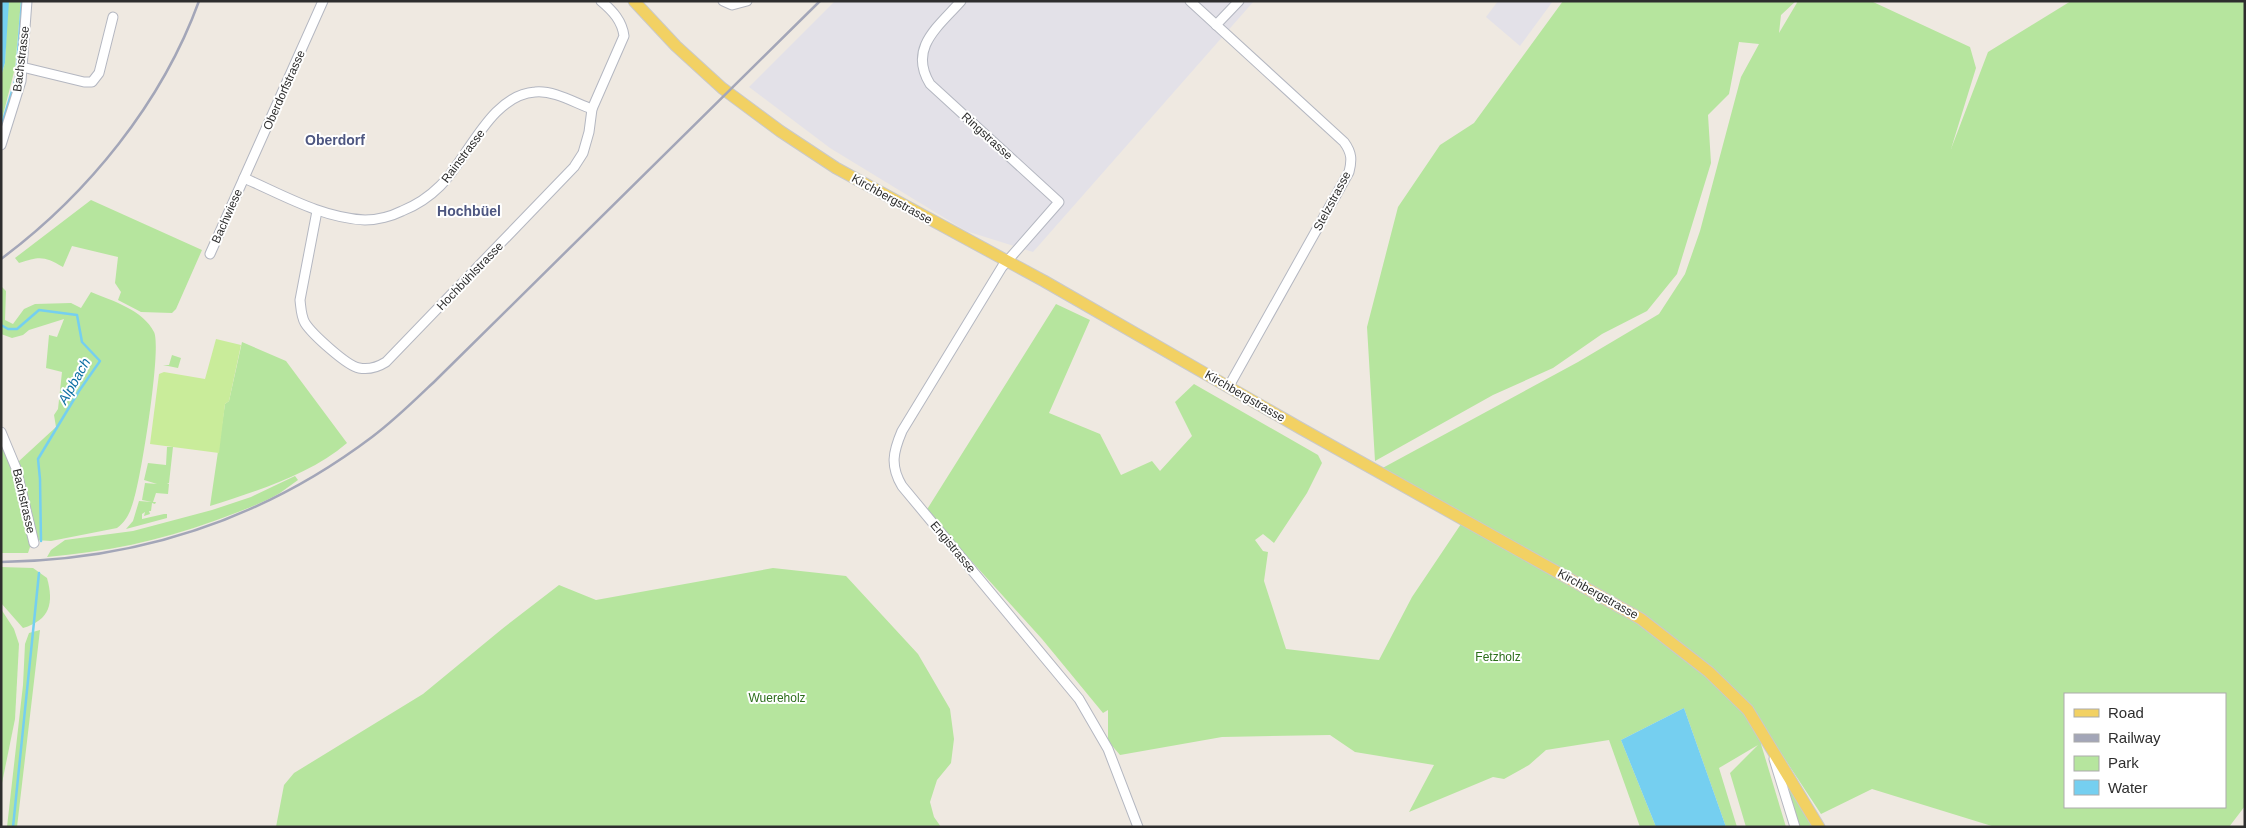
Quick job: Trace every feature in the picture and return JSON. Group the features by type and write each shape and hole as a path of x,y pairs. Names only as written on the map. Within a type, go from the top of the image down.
{"main road":[{"name":"Kirchbergstrasse","path":"634,1 697,66 732,97 836,168 1007,260 1641,619 1686,652 1730,690 1748,710 1819,827"}],"street":[{"name":"Bachstrasse","path":"1,145 19,90 27,1"},
{"name":"Oberdorfstrasse","path":"244,178 323,1"},
{"name":"Hochbühlstrasse","path":"316,211 300,300 301,312 305,323 344,361 359,368 376,368 386,362 574,167 583,153 589,132 592,109 624,36 618,19 601,1"},
{"path":"723,1 732,5 747,1"},
{"name":"Ringstrasse","path":"961,1 927,40 922,53 924,74 930,84 1059,202 1007,260"},
{"path":"1190,1 1216,25 1239,1"},
{"path":"22,67 84,82 92,82 99,73 114,17"},
{"name":"Stelzstrasse","path":"1216,25 1344,142 1351,151 1352,162 1349,172 1229,386"},
{"name":"Rainstrasse","path":"244,178 316,211 368,220 394,215 420,203 441,185 498,110 519,96 533,92 547,92 592,109"},
{"name":"Bachwiese","path":"210,254 244,178"},
{"name":"Engistrasse","path":"1007,260 902,431 894,448 893,462 897,477 902,486 1078,699 1108,750 1138,827"},
{"name":"Bachstrasse","path":"1,432 16,468 34,543"},
{"path":"1771,747 1795,827"}],"shaded area":[{"path":"835,1 1254,1 1033,252 966,231 830,148 749,87"},
{"path":"1498,1 1553,1 1520,46 1486,17"}],"green space":[{"path":"8,1 21,1 15,68 1,123 1,76 5,63"},
{"name":"Fetzholz","path":"1563,1 1796,1 1781,15 1779,33 1798,1 1871,1 1970,47 1976,68 1951,149 1988,52 2071,1 2245,1 2245,806 2229,827 1995,827 1872,789 1821,814 1771,738 1761,744 1786,827 1746,827 1730,773 1758,745 1719,768 1737,827 1726,827 1684,708 1621,740 1656,827 1640,827 1609,740 1546,750 1529,765 1504,779 1493,777 1409,812 1434,765 1355,752 1330,735 1222,737 1120,755 1108,741 1108,710 1103,713 1042,639 926,511 1056,304 1090,320 1049,413 1100,434 1121,475 1152,461 1160,471 1192,436 1175,402 1194,384 1318,455 1322,463 1307,493 1274,543 1263,534 1255,540 1263,551 1268,552 1264,581 1286,649 1379,660 1412,597 1461,524 1377,471 1578,362 1659,314 1685,274 1700,231 1741,77 1759,44 1739,42 1729,94 1708,115 1711,163 1677,274 1647,311 1602,334 1553,368 1493,395 1375,461 1367,327 1398,207 1440,145 1474,123"},
{"path":"91,200 202,250 176,309 172,313 141,312 118,300 121,292 115,283 118,257 72,246 63,267 42,258 19,263 15,258"},
{"path":"1,286 6,291 5,320 13,324 24,309 35,304 71,303 81,308 91,292 135,312 149,324 154,332 156,343 153,386 141,466 130,511 126,519 117,528 51,541 35,540 18,462 56,427 54,415 58,409 62,372 46,368 49,335 57,337 64,319 29,330 23,335 12,338 1,334"},
{"path":"216,339 241,345 229,401 225,404 219,453 150,444 159,374 164,372 205,379"},
{"path":"242,342 286,361 347,443 300,473 264,488 210,506 225,404 229,401"},
{"path":"172,355 181,358 178,368 163,365 169,365"},
{"path":"1,440 15,474 31,544 28,553 1,553"},
{"path":"167,447 173,447 169,483 167,483 169,484 168,494 156,493 153,502 156,502 155,504 152,503 151,511 149,511 150,514 144,516 145,512 142,514 142,519 164,514 167,514 167,518 126,529 133,521 139,501 152,502 142,500 145,483 157,484 144,480 148,463 166,465"},
{"path":"295,476 298,480 280,493 194,528 132,545 47,557 51,550 65,540 133,531 212,510 251,497"},
{"path":"1,567 33,568 47,578 50,603 44,615 32,625 23,628 1,603"},
{"name":"Wuereholz","path":"773,568 846,576 918,654 950,709 954,739 951,763 937,780 930,802 934,817 941,827 276,827 284,785 294,773 423,694 559,585 596,600"},
{"path":"1,609 14,629 19,644 15,719 1,788"},
{"path":"40,630 17,827 7,827 23,685 25,644 29,633"},
{"path":"1778,767 1814,827 1798,827"}],"water":[{"path":"1,1 9,1 5,63 1,76"},
{"path":"1684,708 1726,827 1656,827 1621,740"}],"waterway":[{"name":"Alpbach","path":"1,127 16,78 22,1"},
{"name":"Alpbach","path":"1,325 8,329 17,329 39,310 77,315 82,342 100,361 79,391 38,459 41,541"},
{"name":"Alpbach","path":"13,827 39,573"}],"railway":[{"path":"1,259 33,234 63,206 92,176 118,144 143,111 165,75 199,1"},
{"path":"1,562 52,559 101,553 150,543 197,530 287,491 330,466 372,437 413,402 820,1"}],"district":[{"name":"Oberdorf","path":"335,140"},
{"name":"Hochbüel","path":"469,211"}]}
